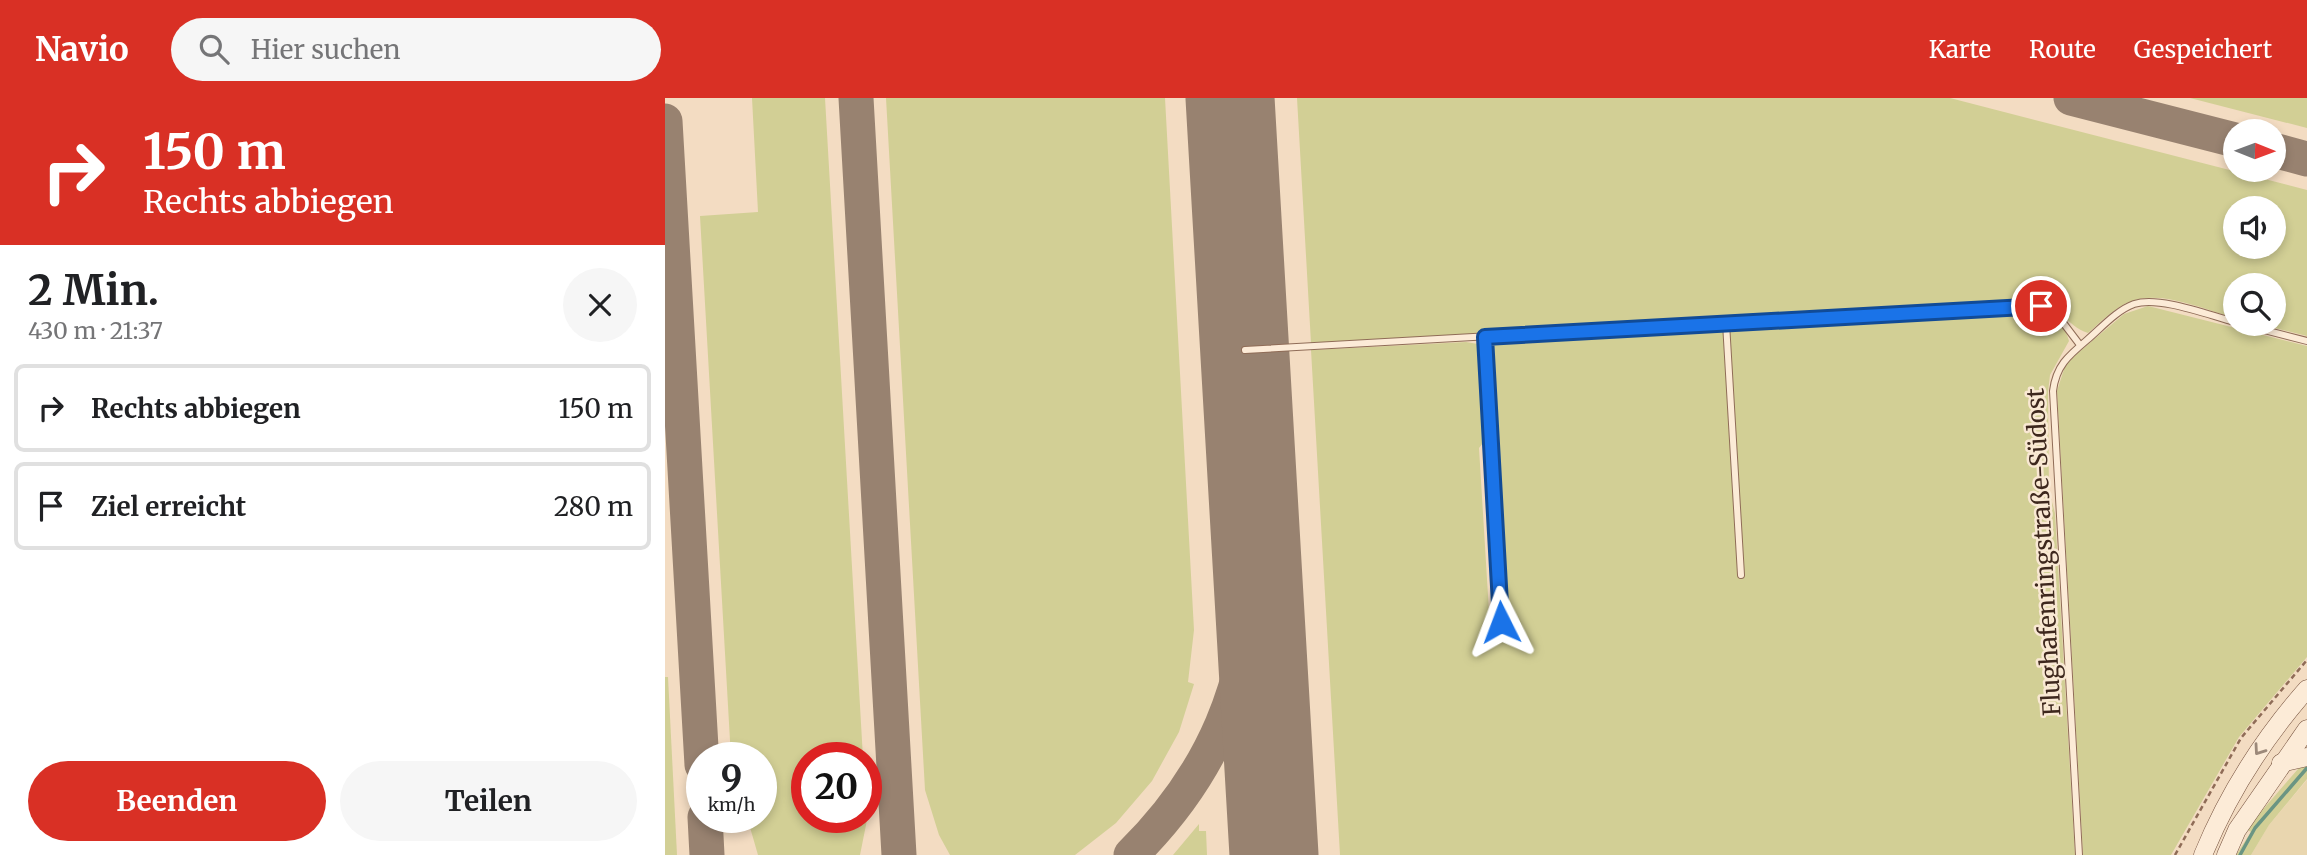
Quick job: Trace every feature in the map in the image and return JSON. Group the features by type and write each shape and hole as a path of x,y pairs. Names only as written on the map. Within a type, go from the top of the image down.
{"main road":[{"path":"2203,855 2217,820 2248,767 2305,696"},
{"path":"2226,855 2237,830 2307,729"},
{"path":"2281,763 2307,757"}],"lane":[{"name":"Flughafenringstraße-Südost","path":"2079,855 2054,376 2062,360 2122,311 2148,302 2223,319"},
{"path":"1245,350 2041,306 2058,316 2080,345"},
{"path":"1726,323 1741,575"},
{"path":"2286,336 2307,341"},
{"path":"1485,337 1501,622"}],"path":[{"path":"2175,855 2241,738 2307,660"}],"shaded area":[{"path":"752,98 825,98 862,742 791,742 791,833 864,833 860,855 758,855 752,833 777,833 777,742 730,742 700,216 758,212"},
{"path":"886,98 1165,98 1194,630 1188,682 1194,684 1179,732 1152,781 1116,823 1075,855 950,855 939,835 925,790"},
{"path":"1297,98 1950,98 2223,168 2223,182 2276,182 2307,190 2307,336 2286,331 2286,273 2223,273 2223,314 2170,299 2144,298 2120,307 2088,333 2080,330 2051,307 2036,302 1311,343"},
{"path":"2190,98 2307,98 2307,128 2286,123 2286,119 2272,119"},
{"path":"2148,306 2223,325 2223,336 2267,336 2307,346 2307,657 2239,737 2171,855 2083,855 2057,391 2066,363 2124,314"},
{"path":"2036,309 2057,320 2069,341 2050,375 2049,491 2055,513 2075,855 1340,855 1311,350 1466,342 1478,344 1483,349 1487,438 1479,448 1490,628 1505,627 1490,352 1497,340"},
{"path":"665,677 668,677 677,855 665,855"},
{"path":"2307,763 2307,779 2269,825 2251,855 2236,855 2251,832 2246,829 2298,769"},
{"path":"2307,780 2307,855 2251,855 2269,825"},
{"path":"1199,824 1199,831 1206,831 1207,855 1173,855"}],"waterway":[{"path":"2240,855 2255,828 2307,768"}],"taxiway":[{"path":"856,98 899,855"},
{"path":"2071,98 2223,137"},
{"path":"665,121 701,742"},
{"path":"2286,153 2307,159"},
{"path":"1131,855 1185,792 1222,724 1245,651 1257,568"},
{"path":"706,833 707,855"}],"runway":[{"path":"1230,98 1274,855"}],"route":[{"path":"1501,622 1485,337 2041,306"}]}
